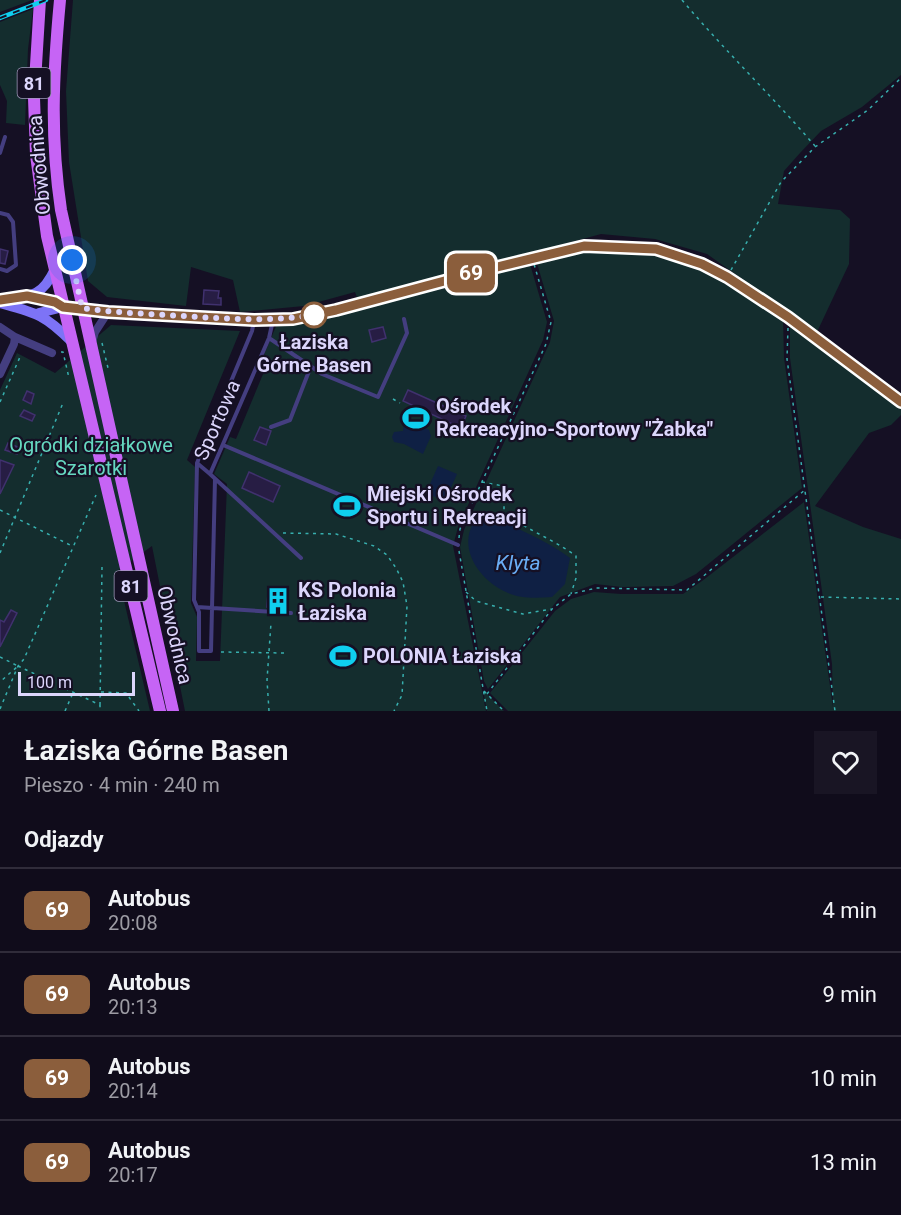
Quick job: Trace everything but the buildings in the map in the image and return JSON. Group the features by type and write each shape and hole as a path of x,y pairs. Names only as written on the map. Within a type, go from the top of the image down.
{"main road":[{"name":"Obwodnica","path":"40,0 34,98 36,146 47,236 160,711"},
{"name":"Obwodnica","path":"60,0 52,86 54,142 61,210 82,308 96,342 172,711"}],"street":[{"path":"39,314 63,307 108,312 254,320 293,319 584,246 656,249 702,264 727,277 788,317 901,402"},
{"path":"0,301 27,296 44,289 55,269"},
{"path":"27,296 55,302 63,307"},
{"path":"0,301 39,314 54,324 71,341"},
{"path":"96,342 95,332 108,312"},
{"path":"0,327 15,337 54,353"},
{"path":"0,374 15,337"}],"lane":[{"path":"0,153 5,137"},
{"path":"0,213 8,215 13,222 16,265 7,271 0,269"},
{"name":"Sportowa","path":"254,320 252,331 197,463 210,474 269,338 273,320"},
{"path":"269,338 322,374 378,397 407,333 404,320"},
{"path":"271,428 290,420 310,366"},
{"path":"223,445 458,545"},
{"path":"197,463 194,600 199,612 199,651 211,651 215,479"},
{"path":"210,474 301,558"},
{"path":"197,607 291,613"}],"path":[{"path":"682,0 718,43 778,103 815,147"},
{"path":"727,277 781,182 815,147 868,110 901,78"},
{"path":"487,711 458,545 460,529 546,344 551,322 532,258"},
{"path":"788,317 787,358 835,711"},
{"path":"96,342 108,368"},
{"path":"54,353 63,352 69,378"},
{"path":"0,402 20,357"},
{"path":"393,399 400,403"},
{"path":"0,553 63,403"},
{"path":"482,482 503,486 509,495 504,503 504,513 520,525 557,542 576,556 576,578 571,594"},
{"path":"487,694 552,609 571,594 596,588 687,590 806,489"},
{"path":"0,682 24,658 96,495"},
{"path":"0,510 73,547"},
{"path":"274,534 336,534 374,546 387,555 396,568 403,582 407,606 402,695 394,711"},
{"path":"100,711 102,567"},
{"path":"466,591 476,601 523,614 552,609"},
{"path":"820,597 901,599"},
{"path":"269,711 268,652 271,623"},
{"path":"221,652 284,653"},
{"path":"0,657 100,705"},
{"path":"0,709 18,666"},
{"path":"483,690 504,711"},
{"path":"65,711 73,692"},
{"path":"100,692 126,693 139,711"}],"green space":[{"path":"0,0 32,0 0,12"},
{"path":"73,0 901,0 901,75 862,107 821,131 784,171 778,204 840,210 850,219 849,264 817,332 707,254 655,239 601,234 358,300 355,292 304,306 240,312 233,280 191,267 186,306 107,297 88,281 69,162 66,91"},
{"path":"33,9 28,49 25,125 6,123 7,101 0,85 0,22"},
{"path":"601,244 654,248 703,263 783,318 784,358 802,488 696,574 673,586 622,587 595,584 560,597 488,689 484,681 460,547 464,530 550,342 554,321 536,260"},
{"name":"Miejski Ośrodek Sportu i Rekreacji","path":"530,264 547,322 543,340 458,527 453,546 486,711 185,711 152,546 117,571 150,711 0,711 0,390 17,353 55,373 111,325 240,331 187,460 195,467 191,603 197,617 196,661 220,661 227,484 214,474 230,437 236,439 268,362 263,357 277,324 338,312"},
{"path":"790,322 901,408 901,415 891,425 869,433 815,506 863,527 901,539 901,711 508,711 490,693 555,611 571,599 594,592 683,594 804,502 833,707 832,664 790,358"},
{"path":"483,690 504,711 487,711"}],"water":[{"path":"409,421 413,426 429,430 431,436 423,454 404,444 394,442 392,437 394,432 403,431 404,422"},
{"path":"438,466 457,474 445,501 426,493"},
{"name":"Klyta","path":"487,511 570,558 565,584 552,597 528,598 511,594 488,580 474,564 468,544 469,534 474,522"}],"railway":[{"path":"0,18 46,0"}],"bus line":[{"name":"69","path":"0,300 27,296 55,302 63,307 108,312 254,320 293,319 584,246 656,249 702,264 727,277 788,317 901,402"}],"place":[{"name":"Łaziska Górne Basen","path":"314,315"},
{"name":"Ośrodek Rekreacyjno-Sportowy \"Żabka\"","path":"416,418"},
{"name":"Miejski Ośrodek Sportu i Rekreacji","path":"347,506"},
{"name":"KS Polonia Łaziska","path":"278,601"},
{"name":"POLONIA Łaziska","path":"343,656"}],"route":[{"path":"72,260 82,308 108,312 254,320 293,319 314,315"}],"park label":[{"name":"Ogródki działkowe Szarotki","path":"91,456"}]}
